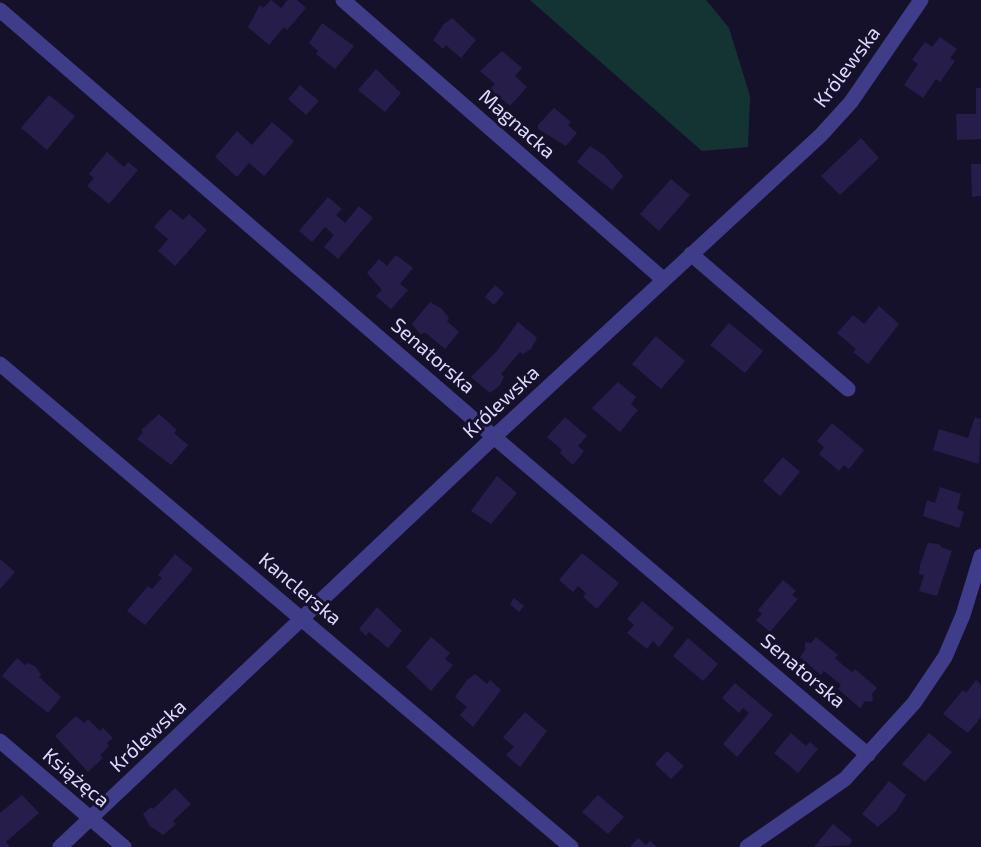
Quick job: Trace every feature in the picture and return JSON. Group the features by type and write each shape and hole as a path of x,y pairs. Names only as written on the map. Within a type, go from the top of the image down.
{"street":[{"name":"Magnacka","path":"343,0 664,280"},
{"name":"Królewska","path":"60,847 494,437 821,135 851,102 921,0"},
{"name":"Senatorska","path":"0,10 494,437 868,754"},
{"path":"691,254 848,389"},
{"name":"Kanclerska","path":"0,364 571,847"},
{"path":"747,847 845,778 914,703 945,657 963,615 981,556"},
{"name":"Książęca","path":"0,741 124,847"}],"green space":[{"path":"530,0 706,0 729,28 750,96 748,147 702,151"}],"building":[{"path":"271,0 281,8 288,0 297,0 306,8 287,30 284,27 269,45 248,27 260,5 263,8"},
{"path":"452,18 476,40 461,58 446,45 443,49 433,40 444,24"},
{"path":"322,23 354,46 335,69 316,54 318,51 309,43"},
{"path":"940,37 957,49 950,58 955,61 940,82 936,79 923,98 904,85 918,64 912,60 925,42 932,47"},
{"path":"502,51 522,68 515,76 527,87 510,106 490,89 495,84 480,71"},
{"path":"376,69 401,93 385,112 358,90"},
{"path":"300,85 319,101 306,115 288,99"},
{"path":"976,88 981,88 981,139 957,140 956,114 976,114"},
{"path":"49,95 75,116 47,150 21,128"},
{"path":"554,108 571,122 568,125 577,133 566,146 538,129 538,125"},
{"path":"272,122 294,141 264,176 249,163 237,177 215,157 237,131 252,145"},
{"path":"861,138 879,158 840,195 821,176"},
{"path":"590,146 605,156 623,176 612,190 577,162"},
{"path":"107,152 124,167 128,162 138,170 109,204 87,186 94,178 89,174"},
{"path":"971,164 981,164 981,196 972,197"},
{"path":"671,179 690,195 659,231 640,214"},
{"path":"328,197 342,209 336,215 345,223 359,206 373,218 338,259 324,247 334,235 325,227 312,242 299,231"},
{"path":"170,209 183,220 189,214 207,230 175,266 158,251 168,239 154,227"},
{"path":"396,255 413,268 400,284 408,290 391,309 376,296 382,290 367,273 379,259 387,266"},
{"path":"495,285 504,293 494,305 485,297"},
{"path":"430,302 442,309 449,318 447,321 459,332 445,349 426,333 420,334 412,324"},
{"path":"879,306 899,324 868,364 853,352 856,349 837,333 853,315 864,324"},
{"path":"518,322 537,338 531,349 523,354 520,352 501,374 504,377 500,385 490,393 471,377 497,351"},
{"path":"729,323 763,351 745,373 710,345"},
{"path":"656,336 685,361 661,389 632,364"},
{"path":"618,382 636,397 631,404 638,410 620,432 592,408"},
{"path":"159,414 177,430 174,433 188,445 171,465 137,439 143,432 141,430"},
{"path":"565,417 587,436 578,446 584,451 573,465 560,453 562,450 547,437"},
{"path":"975,417 981,419 979,464 933,450 939,429 968,438"},
{"path":"832,423 864,450 849,469 844,465 839,471 819,454 824,447 817,441"},
{"path":"783,457 800,472 780,496 763,481"},
{"path":"497,476 517,493 491,524 471,511"},
{"path":"940,487 961,494 957,509 964,512 959,528 923,516 927,500 935,503"},
{"path":"928,543 939,544 952,551 937,596 919,591 924,575 919,574 920,565"},
{"path":"582,553 619,583 597,609 583,597 586,593 578,586 573,592 559,580"},
{"path":"175,554 193,569 145,625 127,611 148,586 152,589 162,578 158,575"},
{"path":"0,559 15,572 0,589"},
{"path":"783,580 796,591 792,595 798,599 770,632 756,620 762,614 758,610"},
{"path":"514,598 524,606 519,612 510,604"},
{"path":"642,601 674,628 659,647 653,641 647,649 627,633 634,625 627,619"},
{"path":"377,607 402,631 388,648 369,632 366,636 359,629"},
{"path":"431,637 450,653 445,659 453,665 431,691 406,667"},
{"path":"816,637 838,655 835,658 844,666 852,672 855,669 877,688 872,694 871,702 865,701 860,708 838,689 841,685 833,678 824,671 821,675 800,657 805,650 805,642 811,643"},
{"path":"688,638 718,664 703,681 673,656"},
{"path":"17,658 25,665 29,663 36,667 41,675 39,677 61,697 48,713 2,676"},
{"path":"475,674 487,684 490,680 501,690 473,727 460,715 467,707 455,697 467,680"},
{"path":"976,680 981,685 981,717 968,733 943,714 963,690 966,693"},
{"path":"735,683 773,715 737,757 723,744 749,713 743,708 739,713 722,698"},
{"path":"525,712 547,731 520,767 506,755 514,747 503,737"},
{"path":"76,716 84,723 88,719 100,731 103,728 113,738 100,755 103,758 88,772 55,736"},
{"path":"791,733 806,746 810,742 818,749 798,773 774,753"},
{"path":"929,733 952,752 925,782 902,764"},
{"path":"667,751 684,766 671,779 655,764"},
{"path":"889,781 906,795 896,811 878,827 862,814"},
{"path":"175,788 191,804 173,821 176,824 163,835 150,826 143,814 151,807 153,809"},
{"path":"22,795 39,813 6,842 10,847 0,847 0,813"},
{"path":"598,795 624,817 608,834 582,812"},
{"path":"833,824 852,840 850,845 814,847"},
{"path":"638,838 646,845 650,841 657,847 630,847"}]}
